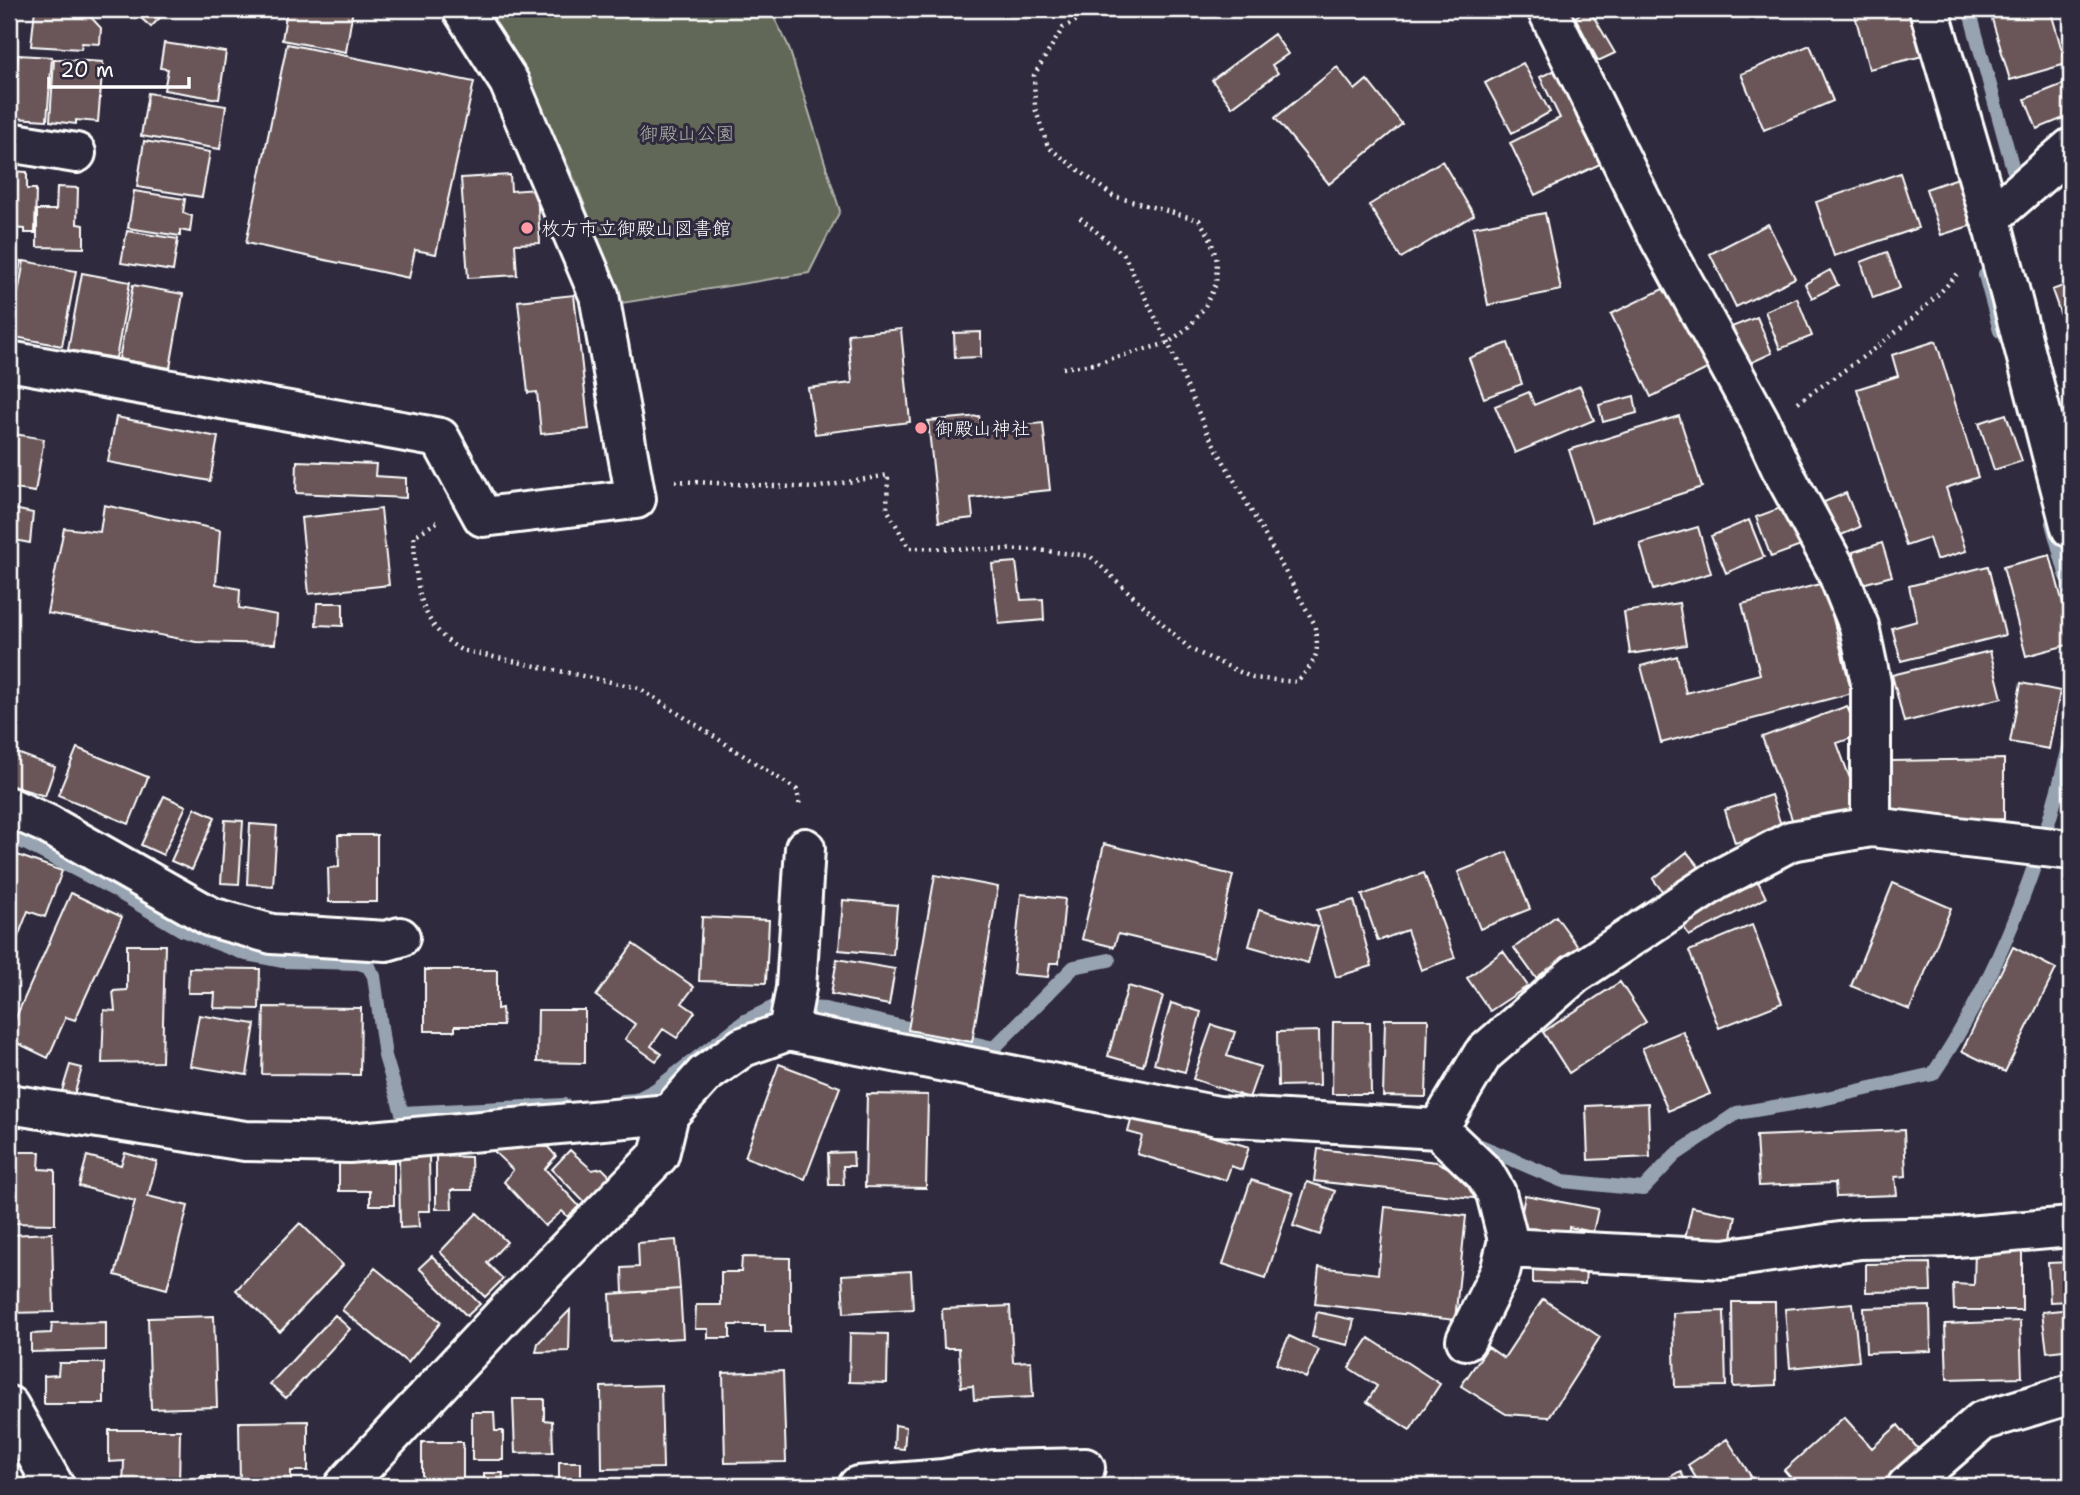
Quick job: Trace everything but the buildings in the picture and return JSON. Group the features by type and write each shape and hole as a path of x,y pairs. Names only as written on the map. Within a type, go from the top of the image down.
{"street":[{"path":"9,361 440,438 483,517 636,499 599,295 509,82 462,9"},
{"path":"1547,9 1661,241 1759,420 1781,468 1836,569 1859,626 1871,683 1871,827"},
{"path":"1929,9 2061,447 2071,528"},
{"path":"9,142 76,153"},
{"path":"1992,225 2071,148"},
{"path":"9,807 47,824 211,917 272,934 386,941 400,937"},
{"path":"1438,1129 1483,1054 1575,974 1717,880 1791,841 1871,827 2071,850"},
{"path":"788,1031 796,988 805,848"},
{"path":"344,1486 659,1155 669,1114 705,1074 743,1047 788,1031 1218,1116 1438,1129 1485,1174 1496,1193 1508,1240 1500,1272 1466,1340"},
{"path":"9,1104 245,1141 336,1142 669,1114"},
{"path":"1507,1248 1724,1259 1860,1239 1956,1237 2071,1227"},
{"path":"1907,1486 1982,1421 2071,1394"},
{"path":"9,1406 54,1486"},
{"path":"858,1486 944,1483 995,1470 1085,1468"}],"path":[{"path":"1063,368 1093,364 1168,343 1190,326 1204,308 1216,284 1217,261 1210,236 1199,220 1113,196 1048,147 1035,108 1034,75 1063,28 1097,9"},
{"path":"632,480 814,488 888,475 887,509 909,548 1037,550 1090,556 1191,649 1253,678 1297,682 1317,657 1318,641 1314,623 1207,432 1168,343 1124,255 1078,216"},
{"path":"1759,420 1797,402 1882,344 1939,295 1992,225"},
{"path":"414,536 415,569 425,614 445,640 461,650 639,688 797,790 805,848"}],"green space":[{"name":"御殿山公園","path":"487,9 770,9 788,45 840,211 809,273 622,303 576,183 517,56"}],"waterway":[{"path":"1969,9 2013,169"},
{"path":"1985,275 2000,331"},
{"path":"2052,523 2071,592"},
{"path":"1471,1142 1563,1181 1643,1189 1675,1155 1737,1113 1822,1099 1933,1074 1979,996 2017,913 2047,827 2071,739"},
{"path":"9,837 113,889 182,930 246,954 283,961 359,963 368,966 374,976 385,1056 402,1113 564,1105"},
{"path":"623,1101 636,1100 655,1090 745,1021 776,1006 825,1009 994,1048 1074,967 1109,960"}],"place":[{"name":"枚方市立御殿山図書館","path":"527,228"},
{"name":"御殿山神社","path":"921,428"}]}
